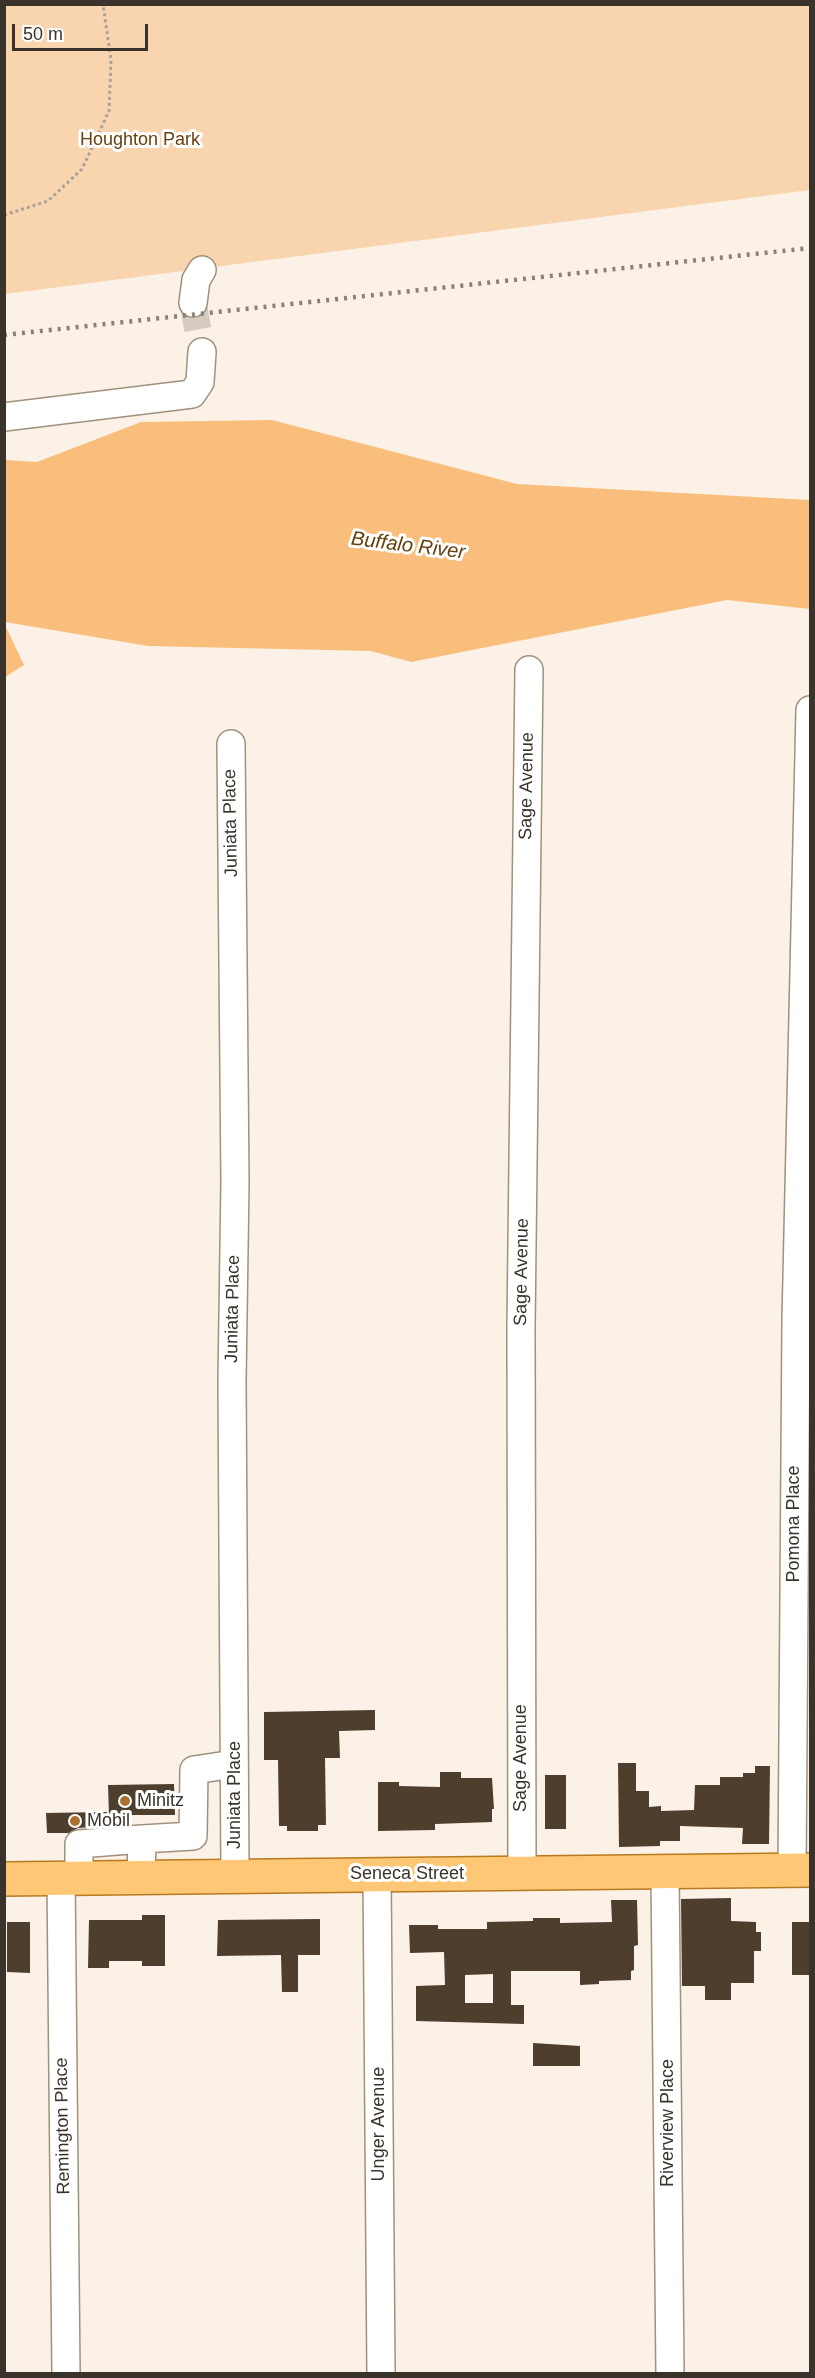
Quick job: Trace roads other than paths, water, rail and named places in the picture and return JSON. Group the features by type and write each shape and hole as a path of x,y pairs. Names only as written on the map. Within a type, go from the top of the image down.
{"main road":[{"name":"Seneca Street","path":"4,1879 235,1874 801,1871"}],"street":[{"path":"193,303 196,280 202,270"},
{"path":"4,417 192,394 200,382 202,352"},
{"name":"Sage Avenue","path":"522,1873 521,1326 529,670"},
{"name":"Pomona Place","path":"801,1871 796,1321 810,710"},
{"name":"Juniata Place","path":"231,744 235,1170 232,1381 235,1874"},
{"path":"195,1875 194,1770 234,1764"},
{"path":"141,1876 142,1839 193,1836"},
{"name":"Remington Place","path":"66,2373 70,1878 79,1844 142,1839"},
{"name":"Riverview Place","path":"665,1872 670,2373"},
{"name":"Unger Avenue","path":"377,1874 381,2373"}],"water":[{"name":"Buffalo River","path":"272,420 517,484 810,500 810,609 727,600 411,662 371,651 148,646 5,622 5,460 37,462 141,422"},
{"path":"4,623 24,665 5,677 4,677"}],"tunnel":[{"path":"193,303 202,352"}],"railway":[{"path":"4,335 810,248"}],"place":[{"name":"Minitz","path":"125,1801"},
{"name":"Mobil","path":"75,1821"}],"park label":[{"name":"Houghton Park","path":"140,140"}]}
